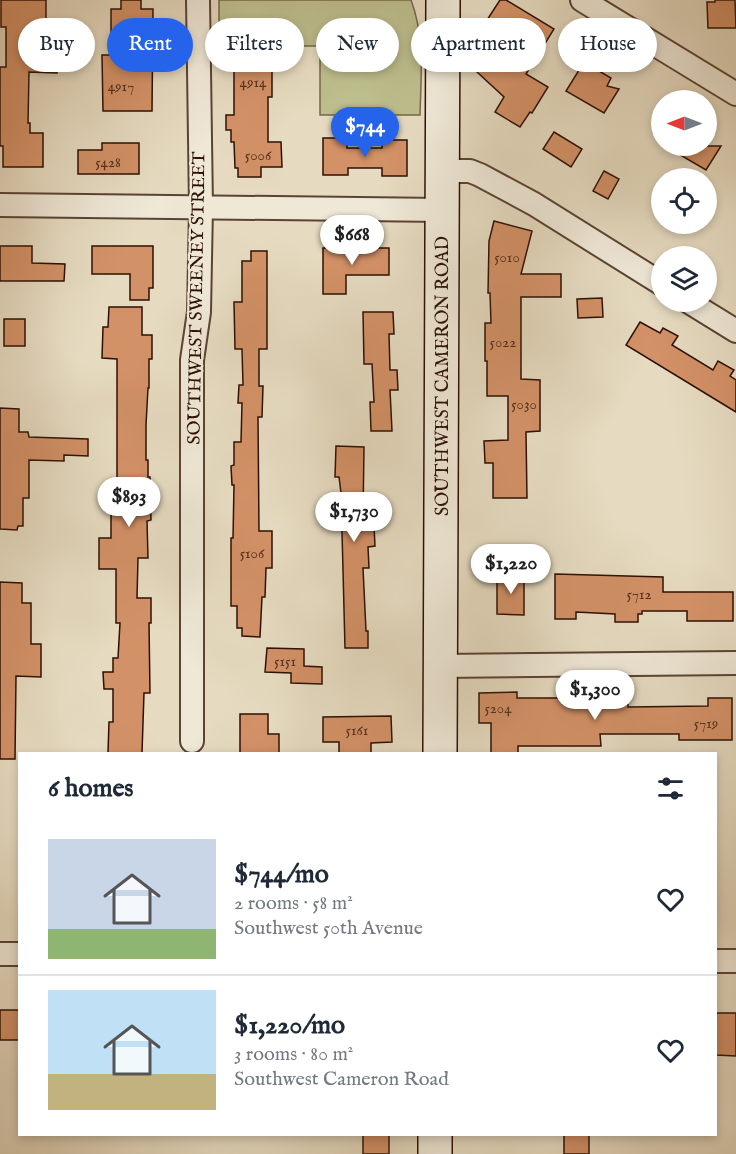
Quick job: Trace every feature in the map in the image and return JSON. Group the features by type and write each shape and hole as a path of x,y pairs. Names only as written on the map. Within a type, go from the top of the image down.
{"street":[{"name":"SOUTHWEST SWEENEY STREET","path":"192,741 192,360 199,312 201,207 198,0"},
{"name":"SOUTHWEST CAMERON ROAD","path":"440,752 443,0"},
{"path":"582,0 736,94"},
{"path":"443,171 470,171 480,175 534,204 651,277"},
{"path":"0,205 443,210"},
{"path":"706,312 736,331"},
{"path":"440,666 736,663"},
{"path":"0,954 18,954"},
{"path":"717,961 736,961"},
{"path":"435,1136 435,1154"}],"green space":[{"path":"219,0 411,0 416,18 411,18 411,72 421,72 420,115 320,115 320,72 399,72 399,18 316,18 316,46 304,46 304,18 219,18"}],"building":[{"path":"1,0 46,0 46,18 18,18 18,72 29,72 28,123 30,123 30,133 43,133 43,167 3,167 3,146 0,146 0,67 6,67 6,27 1,27"},
{"path":"121,0 141,0 141,9 153,9 153,18 111,18 111,9 121,9"},
{"path":"500,0 506,0 536,18 488,18"},
{"path":"715,0 735,0 736,28 708,28 707,2 715,2"},
{"path":"546,24 554,29 546,42"},
{"path":"102,55 107,55 107,72 152,72 152,111 103,111"},
{"path":"234,72 272,72 272,97 268,97 268,142 281,142 282,167 261,167 261,177 238,177 231,130 226,130 226,115 234,115"},
{"path":"477,72 527,72 526,74 548,87 532,113 530,112 520,127 495,112 504,97"},
{"path":"578,72 601,72 611,78 607,86 619,89 604,113 566,91"},
{"path":"554,132 582,149 571,167 543,149"},
{"path":"323,138 347,138 347,148 382,148 382,140 407,140 407,176 382,176 382,168 348,168 348,175 323,175"},
{"path":"102,143 139,143 139,174 78,174 78,150 102,150"},
{"path":"682,156 715,156 707,168 703,168"},
{"path":"604,171 619,179 608,199 593,191"},
{"path":"494,221 532,231 521,274 561,274 561,297 521,297 521,379 540,380 540,431 526,432 527,498 493,498 493,463 485,463 484,441 508,440 508,396 487,396 485,323 491,323 490,293 488,293 489,241"},
{"path":"0,246 32,246 32,263 65,264 64,281 0,281"},
{"path":"92,246 153,246 153,288 149,288 149,300 130,300 130,274 92,274"},
{"path":"323,248 389,248 389,275 346,275 346,294 323,294"},
{"path":"251,251 267,251 267,349 259,349 259,386 263,386 262,417 258,417 259,531 272,531 272,568 266,568 260,637 242,636 242,628 237,628 237,606 231,606 234,485 232,485 231,466 234,465 234,442 241,442 242,403 238,403 239,385 243,385 242,349 235,349 234,302 242,302 242,261 251,261"},
{"path":"602,298 603,317 578,318 577,299"},
{"path":"109,307 142,307 142,335 152,335 146,425 146,460 148,460 148,477 150,477 151,520 147,521 148,558 138,558 137,598 151,598 150,693 144,693 142,752 108,752 109,722 113,722 113,689 104,689 103,672 113,672 113,658 118,658 120,623 116,623 116,569 99,569 99,538 111,538 111,506 117,506 117,359 102,358 103,327 108,327"},
{"path":"363,312 393,312 394,334 389,334 390,370 397,370 398,390 390,390 392,431 371,431 370,402 374,402 372,364 364,364"},
{"path":"4,319 25,319 25,346 4,346"},
{"path":"640,322 660,333 663,328 678,336 672,345 713,370 718,361 734,370 730,376 736,380 736,412 626,345"},
{"path":"0,408 19,409 19,432 28,432 29,437 88,439 88,456 64,455 64,461 29,460 29,498 23,498 23,526 18,526 17,530 0,529"},
{"path":"336,446 364,447 363,517 367,517 367,526 374,526 375,546 368,547 369,568 363,568 368,648 345,648 341,493 339,477 335,477"},
{"path":"486,549 506,549 506,568 486,568"},
{"path":"555,574 663,577 663,592 733,592 733,621 687,621 687,611 642,611 642,614 638,614 638,622 615,622 615,614 576,612 576,619 555,619"},
{"path":"497,575 524,575 524,615 497,614"},
{"path":"0,582 22,583 22,603 31,603 31,644 41,644 41,677 16,676 15,759 0,759"},
{"path":"267,648 304,649 304,666 322,667 322,684 291,683 291,673 265,672"},
{"path":"517,692 517,698 567,698 567,702 607,702 607,698 628,698 628,707 708,706 708,698 732,698 732,740 679,740 679,734 600,734 601,746 518,746 518,752 491,752 491,723 479,723 479,693"},
{"path":"240,714 268,714 268,734 279,734 279,752 240,752"},
{"path":"391,716 392,742 371,743 371,752 339,752 339,742 323,742 323,717"},
{"path":"0,1010 18,1010 18,1040 0,1040"},
{"path":"717,1013 736,1013 736,1056 717,1055"},
{"path":"363,1136 389,1136 389,1154 363,1154"},
{"path":"564,1136 589,1136 589,1154 564,1154"}]}
